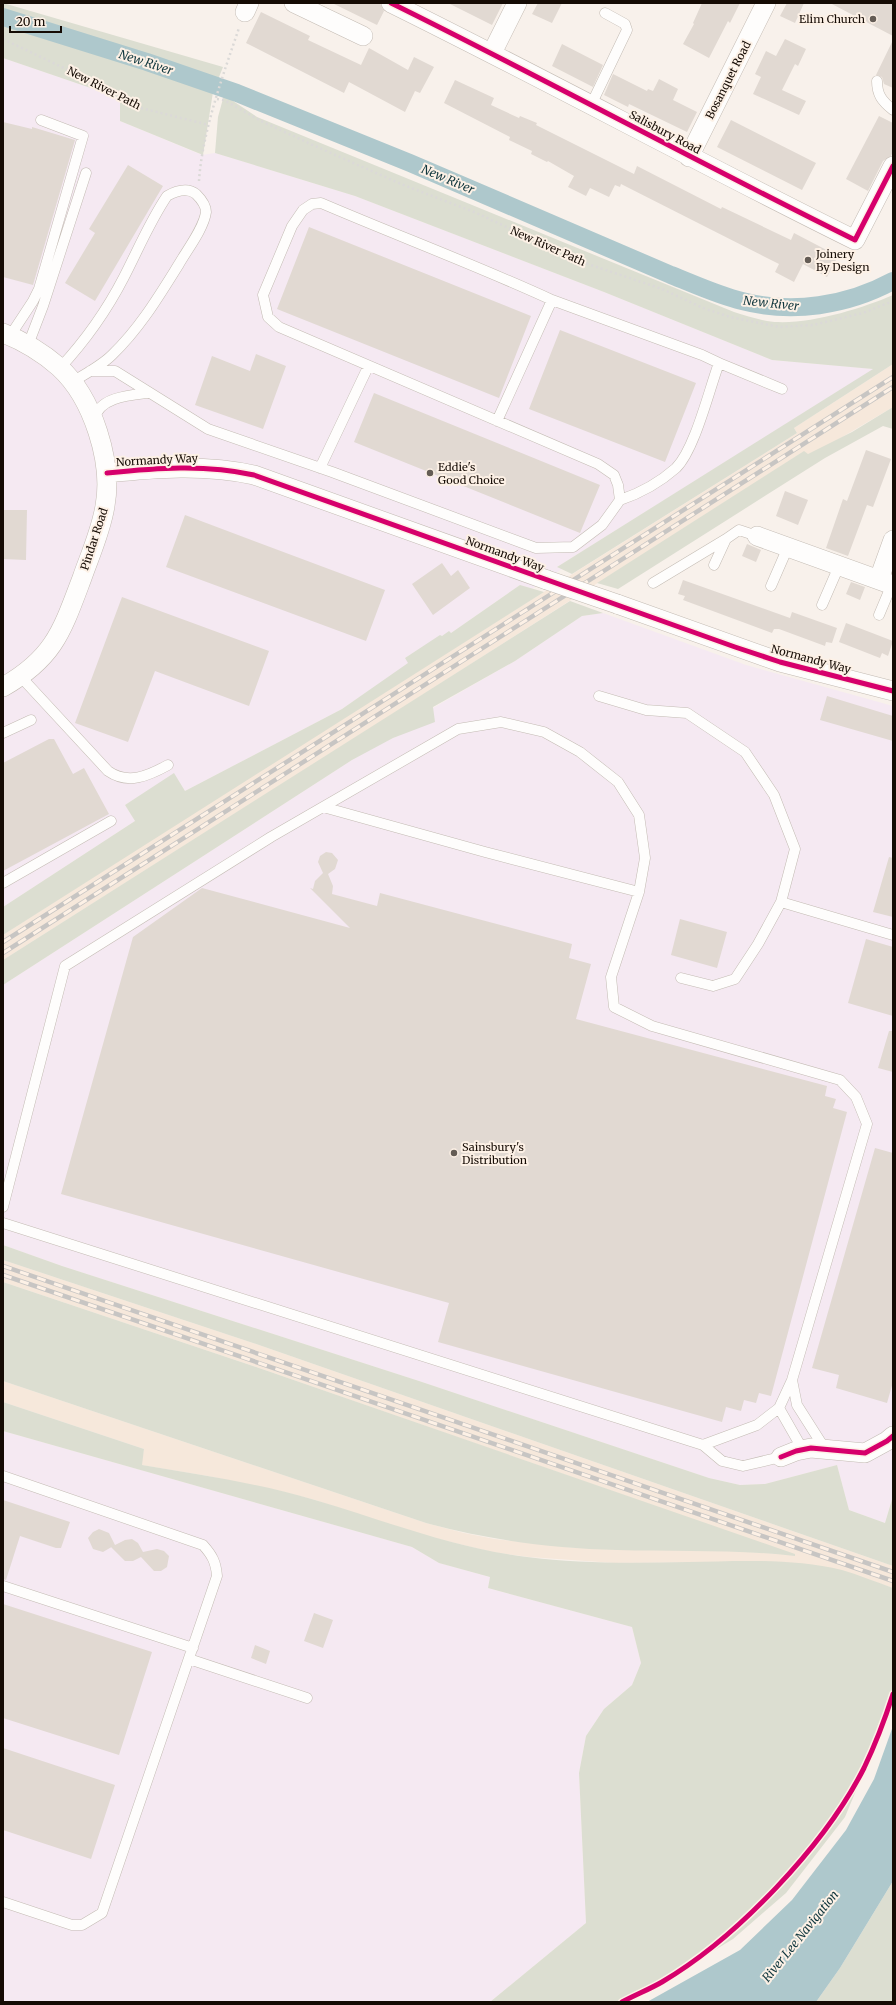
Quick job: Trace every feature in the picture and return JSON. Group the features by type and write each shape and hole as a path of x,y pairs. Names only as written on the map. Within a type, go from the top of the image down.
{"street":[{"path":"294,3 363,36"},
{"name":"Salisbury Road","path":"391,3 492,53 689,157 855,240 892,172"},
{"path":"492,53 517,3"},
{"name":"Bosanquet Road","path":"689,157 766,3"},
{"name":"Pindar Road","path":"3,687 21,677 40,660 50,648 65,620 106,506 106,473 99,435 81,395 66,375 28,345 7,334"},
{"name":"Normandy Way","path":"106,473 151,468 194,467 231,470 254,475 780,662 893,691"},
{"path":"757,536 888,583 893,540"},
{"path":"781,1457 803,1450 865,1453 887,1442 893,1436"}],"lane":[{"path":"592,105 627,30 625,24 605,13"},
{"path":"878,81 877,90 881,100 893,110"},
{"path":"7,334 33,301 39,289 83,136 41,120"},
{"path":"28,345 43,306 86,173"},
{"path":"66,375 76,351 102,314 123,279 156,212 167,196 184,190 193,192 200,198 206,211 195,237 165,288 130,337 111,356 90,371"},
{"path":"620,500 618,485 614,475 598,464 279,327 268,317 263,295 292,226 303,210 312,204 321,203 403,238 506,279 552,300 702,355 782,389"},
{"path":"497,421 552,300"},
{"path":"66,375 90,371 115,371 148,393 208,429 320,468 536,548 573,547 602,525 620,500 644,491 677,467 691,445 718,363"},
{"path":"320,468 368,366"},
{"path":"93,422 95,413 107,403 124,396 148,393"},
{"path":"653,583 740,530 757,536"},
{"path":"714,565 726,539"},
{"path":"772,586 788,547"},
{"path":"822,606 839,566"},
{"path":"879,615 888,583"},
{"path":"21,677 108,771 118,778 142,777 168,765"},
{"path":"599,696 646,710 686,713 745,752 774,795 795,849 781,902 758,944 735,979 713,986 681,978"},
{"path":"3,733 31,720"},
{"path":"3,1207 65,966 271,837 458,729 501,722 544,732 580,752 618,782 639,815 645,858 639,892 611,977 614,1007 652,1026 840,1080 856,1096 867,1124 792,1380 779,1408 757,1425 703,1445"},
{"path":"323,807 485,852 639,892"},
{"path":"3,883 111,821"},
{"path":"781,902 893,935"},
{"path":"3,1223 703,1445 722,1461 743,1466 781,1457"},
{"path":"792,1380 797,1405 825,1450"},
{"path":"779,1408 803,1450"},
{"path":"3,1476 203,1545 211,1553 216,1564 217,1576 102,1913 82,1925 72,1925 3,1902"},
{"path":"3,1586 193,1648"},
{"path":"189,1659 307,1698"}],"path":[{"path":"200,198 200,165 209,126 225,69 247,8"}],"shaded area":[{"path":"3,3 223,67 213,92 203,155 120,121 120,98 3,58"},
{"path":"3,58 120,98 120,121 202,155 215,153 355,196 604,292 772,360 874,369 557,567 562,569 532,589 520,585 451,633 441,636 405,658 409,663 342,709 185,791 174,774 125,805 135,821 3,907"},
{"path":"224,95 257,117 746,316 767,321 781,322 814,319 831,316 865,306 893,295 893,364 794,428 797,433 572,574 557,567 873,369 772,360 604,292 355,196 215,153 218,117"},
{"path":"893,364 893,407 822,449 808,454 803,452 3,960 3,935 235,786 797,433 794,428"},
{"path":"893,407 893,429 883,426 825,458 618,589 597,583 804,451 808,454 852,432"},
{"path":"520,585 544,592 3,935 3,907 135,821 125,805 174,773 185,791 342,709 408,663 405,658 440,635 442,636 449,631 451,633"},
{"path":"570,601 603,613 582,616 515,661 433,707 435,722 393,738 352,760 3,985 3,960"},
{"path":"603,613 746,665 893,706 893,1496 885,1523 849,1510 837,1465 765,1484 740,1485 709,1478 419,1381 62,1266 3,1245 3,985 352,760 376,746 413,729 433,708 515,661 582,616"},
{"path":"3,1245 62,1266 419,1381 709,1478 740,1485 765,1484 837,1465 849,1510 885,1523 893,1496 893,1566 253,1343 3,1260"},
{"path":"3,1260 253,1343 893,1566 893,1588 843,1571 765,1562 614,1563 529,1557 492,1552 422,1535 315,1500 280,1491 208,1476 141,1465 144,1449 3,1402 3,1381 426,1523 464,1533 495,1539 576,1548 733,1551 795,1555 259,1368 3,1282"},
{"path":"3,1282 259,1368 795,1554 795,1556 750,1552 592,1549 520,1542 449,1529 426,1523 3,1381"},
{"path":"3,1402 144,1449 142,1465 229,1480 294,1494 446,1541 500,1553 527,1557 587,1562 785,1562 823,1566 842,1570 893,1588 893,1692 877,1740 845,1817 786,1893 733,1939 629,2002 490,2002 586,1923 579,1773 586,1736 604,1709 632,1685 641,1663 632,1627 488,1588 490,1577 439,1563 412,1547 3,1431"},
{"path":"3,1431 412,1547 439,1563 490,1577 488,1588 632,1627 641,1663 632,1685 604,1709 586,1736 579,1773 586,1923 490,2002 3,2002"},
{"path":"893,1881 893,2002 816,2002 840,1968"}],"water":[{"name":"River Lee Navigation","path":"893,1726 893,1881 840,1968 816,2002 647,2002 740,1950 792,1900 846,1830 874,1779"}],"building":[{"path":"332,3 380,3 384,11 377,25"},
{"path":"448,3 503,3 492,25"},
{"path":"538,3 562,3 552,23 532,14"},
{"path":"702,3 740,3 730,23 728,21 709,58 683,44 694,24 693,23"},
{"path":"787,3 804,3 795,23 780,16"},
{"name":"Elim Church","path":"830,3 893,3 893,36"},
{"path":"261,12 310,36 308,40 361,65 369,48 408,70 414,57 434,67 420,93 415,91 405,112 349,82 344,93 246,43"},
{"path":"785,39 806,49 798,66 795,64 782,90 806,101 799,115 753,94 761,77 755,74 766,51 776,56"},
{"path":"893,40 893,88 884,84 882,77 876,75"},
{"path":"562,44 603,65 593,87 552,66"},
{"path":"613,74 647,91 648,89 653,91 659,79 678,89 673,100 697,112 687,132 629,104 628,107 604,95"},
{"path":"455,80 494,98 491,105 519,118 520,116 537,123 536,125 634,174 637,166 721,209 722,207 791,240 794,233 838,256 827,277 803,264 794,282 775,272 779,264 621,184 620,187 615,185 609,197 590,188 586,196 568,187 574,176 548,161 547,162 531,154 532,151 509,140 510,137 444,103"},
{"path":"879,116 893,123 893,151 891,156 883,161 868,191 846,179"},
{"path":"731,120 816,163 802,190 717,147"},
{"path":"3,122 32,129 32,127 75,140 33,285 3,277"},
{"path":"128,165 163,186 95,301 65,283 95,233 89,229"},
{"path":"309,227 531,316 499,398 277,309"},
{"path":"560,330 696,383 665,462 529,409"},
{"path":"256,354 286,366 263,429 195,405 212,356 250,371"},
{"path":"374,393 600,485 580,533 354,442"},
{"path":"866,450 891,459 873,507 867,505 848,556 826,548 843,499 847,501"},
{"path":"785,491 808,500 798,525 776,516"},
{"path":"3,510 27,510 26,560 3,559"},
{"path":"185,515 385,590 366,641 166,567"},
{"path":"747,544 761,550 756,562 742,556"},
{"path":"442,563 451,576 458,570 470,588 433,615 412,584"},
{"path":"683,580 790,618 792,612 837,628 832,643 826,642 825,646 779,629 774,629 772,633 683,600 685,596 678,594"},
{"path":"851,582 865,587 860,600 846,594"},
{"path":"122,597 269,651 249,706 155,671 128,742 75,723"},
{"path":"846,623 893,641 888,656 882,653 880,658 839,642"},
{"path":"827,696 893,716 893,741 820,720"},
{"path":"49,739 54,739 73,774 84,768 109,814 3,871 3,763"},
{"name":"Sainsbury's Distribution","path":"326,852 332,853 338,860 335,869 328,874 333,886 332,894 377,906 380,893 572,944 569,958 591,964 576,1019 827,1086 825,1096 836,1099 833,1108 847,1112 771,1396 759,1393 756,1403 744,1400 741,1411 726,1407 722,1422 438,1342 449,1303 61,1194 133,937 202,888 350,928 310,888 313,889 315,881 323,873 318,862 320,856"},
{"path":"889,857 893,858 893,917 873,912"},
{"path":"680,919 727,932 717,968 671,955"},
{"path":"866,939 893,947 893,1016 848,1003"},
{"path":"889,1031 893,1031 893,1072 878,1068"},
{"path":"875,1148 893,1153 893,1382 887,1403 836,1388 839,1375 812,1368"},
{"path":"3,1500 70,1522 61,1548 56,1548 20,1536 6,1580 3,1579"},
{"path":"99,1529 109,1533 115,1545 103,1552 93,1549 88,1538 93,1532"},
{"path":"132,1539 138,1543 143,1552 157,1549 164,1551 169,1556 167,1567 161,1571 154,1571 141,1557 133,1561 125,1561 111,1547 125,1540"},
{"path":"3,1604 152,1652 119,1755 3,1718"},
{"path":"314,1613 333,1620 323,1648 304,1641"},
{"path":"255,1645 270,1651 266,1664 251,1658"},
{"path":"3,1748 115,1785 91,1859 3,1830"}],"waterway":[{"name":"New River","path":"3,17 147,62 237,93 410,163 671,275 733,299 761,305 780,307 819,305 838,302 857,296 875,290 893,281"}],"railway":[{"path":"3,942 893,377"},
{"path":"3,953 893,387"},
{"path":"3,1266 893,1572"},
{"path":"3,1275 893,1581"}],"cycle path":[{"path":"391,3 855,240 893,166"},
{"path":"107,473 199,468 217,469 254,475 735,647 780,662 893,691"},
{"path":"781,1457 796,1451 811,1448 865,1453 893,1436"},
{"path":"622,2002 662,1982 691,1963 720,1941 749,1915 803,1858 827,1828 864,1768 880,1732 893,1694"}],"place":[{"name":"Elim Church","path":"873,19"},
{"name":"Joinery By Design","path":"808,260"},
{"name":"Eddie's Good Choice","path":"430,473"},
{"name":"Sainsbury's Distribution","path":"454,1153"}]}
